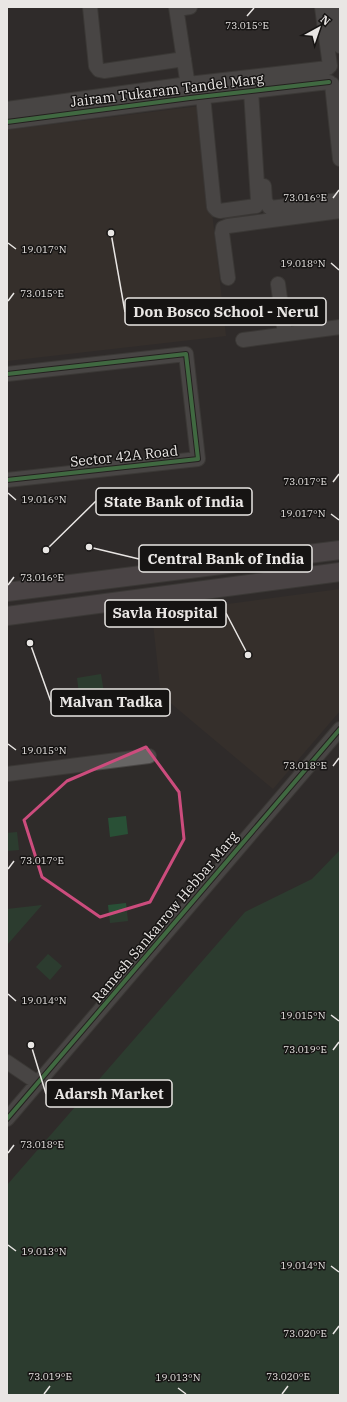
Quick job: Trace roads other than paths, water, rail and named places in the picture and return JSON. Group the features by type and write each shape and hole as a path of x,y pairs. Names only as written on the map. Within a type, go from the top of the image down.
{"main road":[{"path":"7,592 340,550"},
{"path":"7,616 340,572"}],"street":[{"path":"90,7 96,66 99,70 104,71 184,58"},
{"path":"322,7 333,75 340,159"},
{"path":"336,7 340,46"},
{"path":"181,8 184,58 194,93 214,207 220,211 256,206 258,200 253,91"},
{"name":"Jairam Tukaram Tandel Marg","path":"7,109 194,93 253,91 333,75"},
{"name":"Jairam Tukaram Tandel Marg","path":"7,122 194,93 333,75"},
{"path":"253,91 265,201 267,205 270,208 340,200"},
{"path":"228,278 222,233 223,228 228,226 340,211"},
{"path":"278,284 285,334"},
{"path":"243,340 340,327"},
{"name":"Sector 42A Road","path":"7,374 186,354 198,459 7,480"},
{"name":"Ramesh Sankarrow Hebbar Marg","path":"7,1119 340,729"},
{"path":"7,774 149,756"},
{"path":"7,1062 38,1084"}],"place":[{"name":"Don Bosco School - Nerul","path":"111,233"},
{"name":"Central Bank of India","path":"89,547"},
{"name":"State Bank of India","path":"46,550"},
{"name":"Malvan Tadka","path":"30,643"},
{"name":"Savla Hospital","path":"248,655"},
{"name":"Adarsh Market","path":"31,1045"}]}
